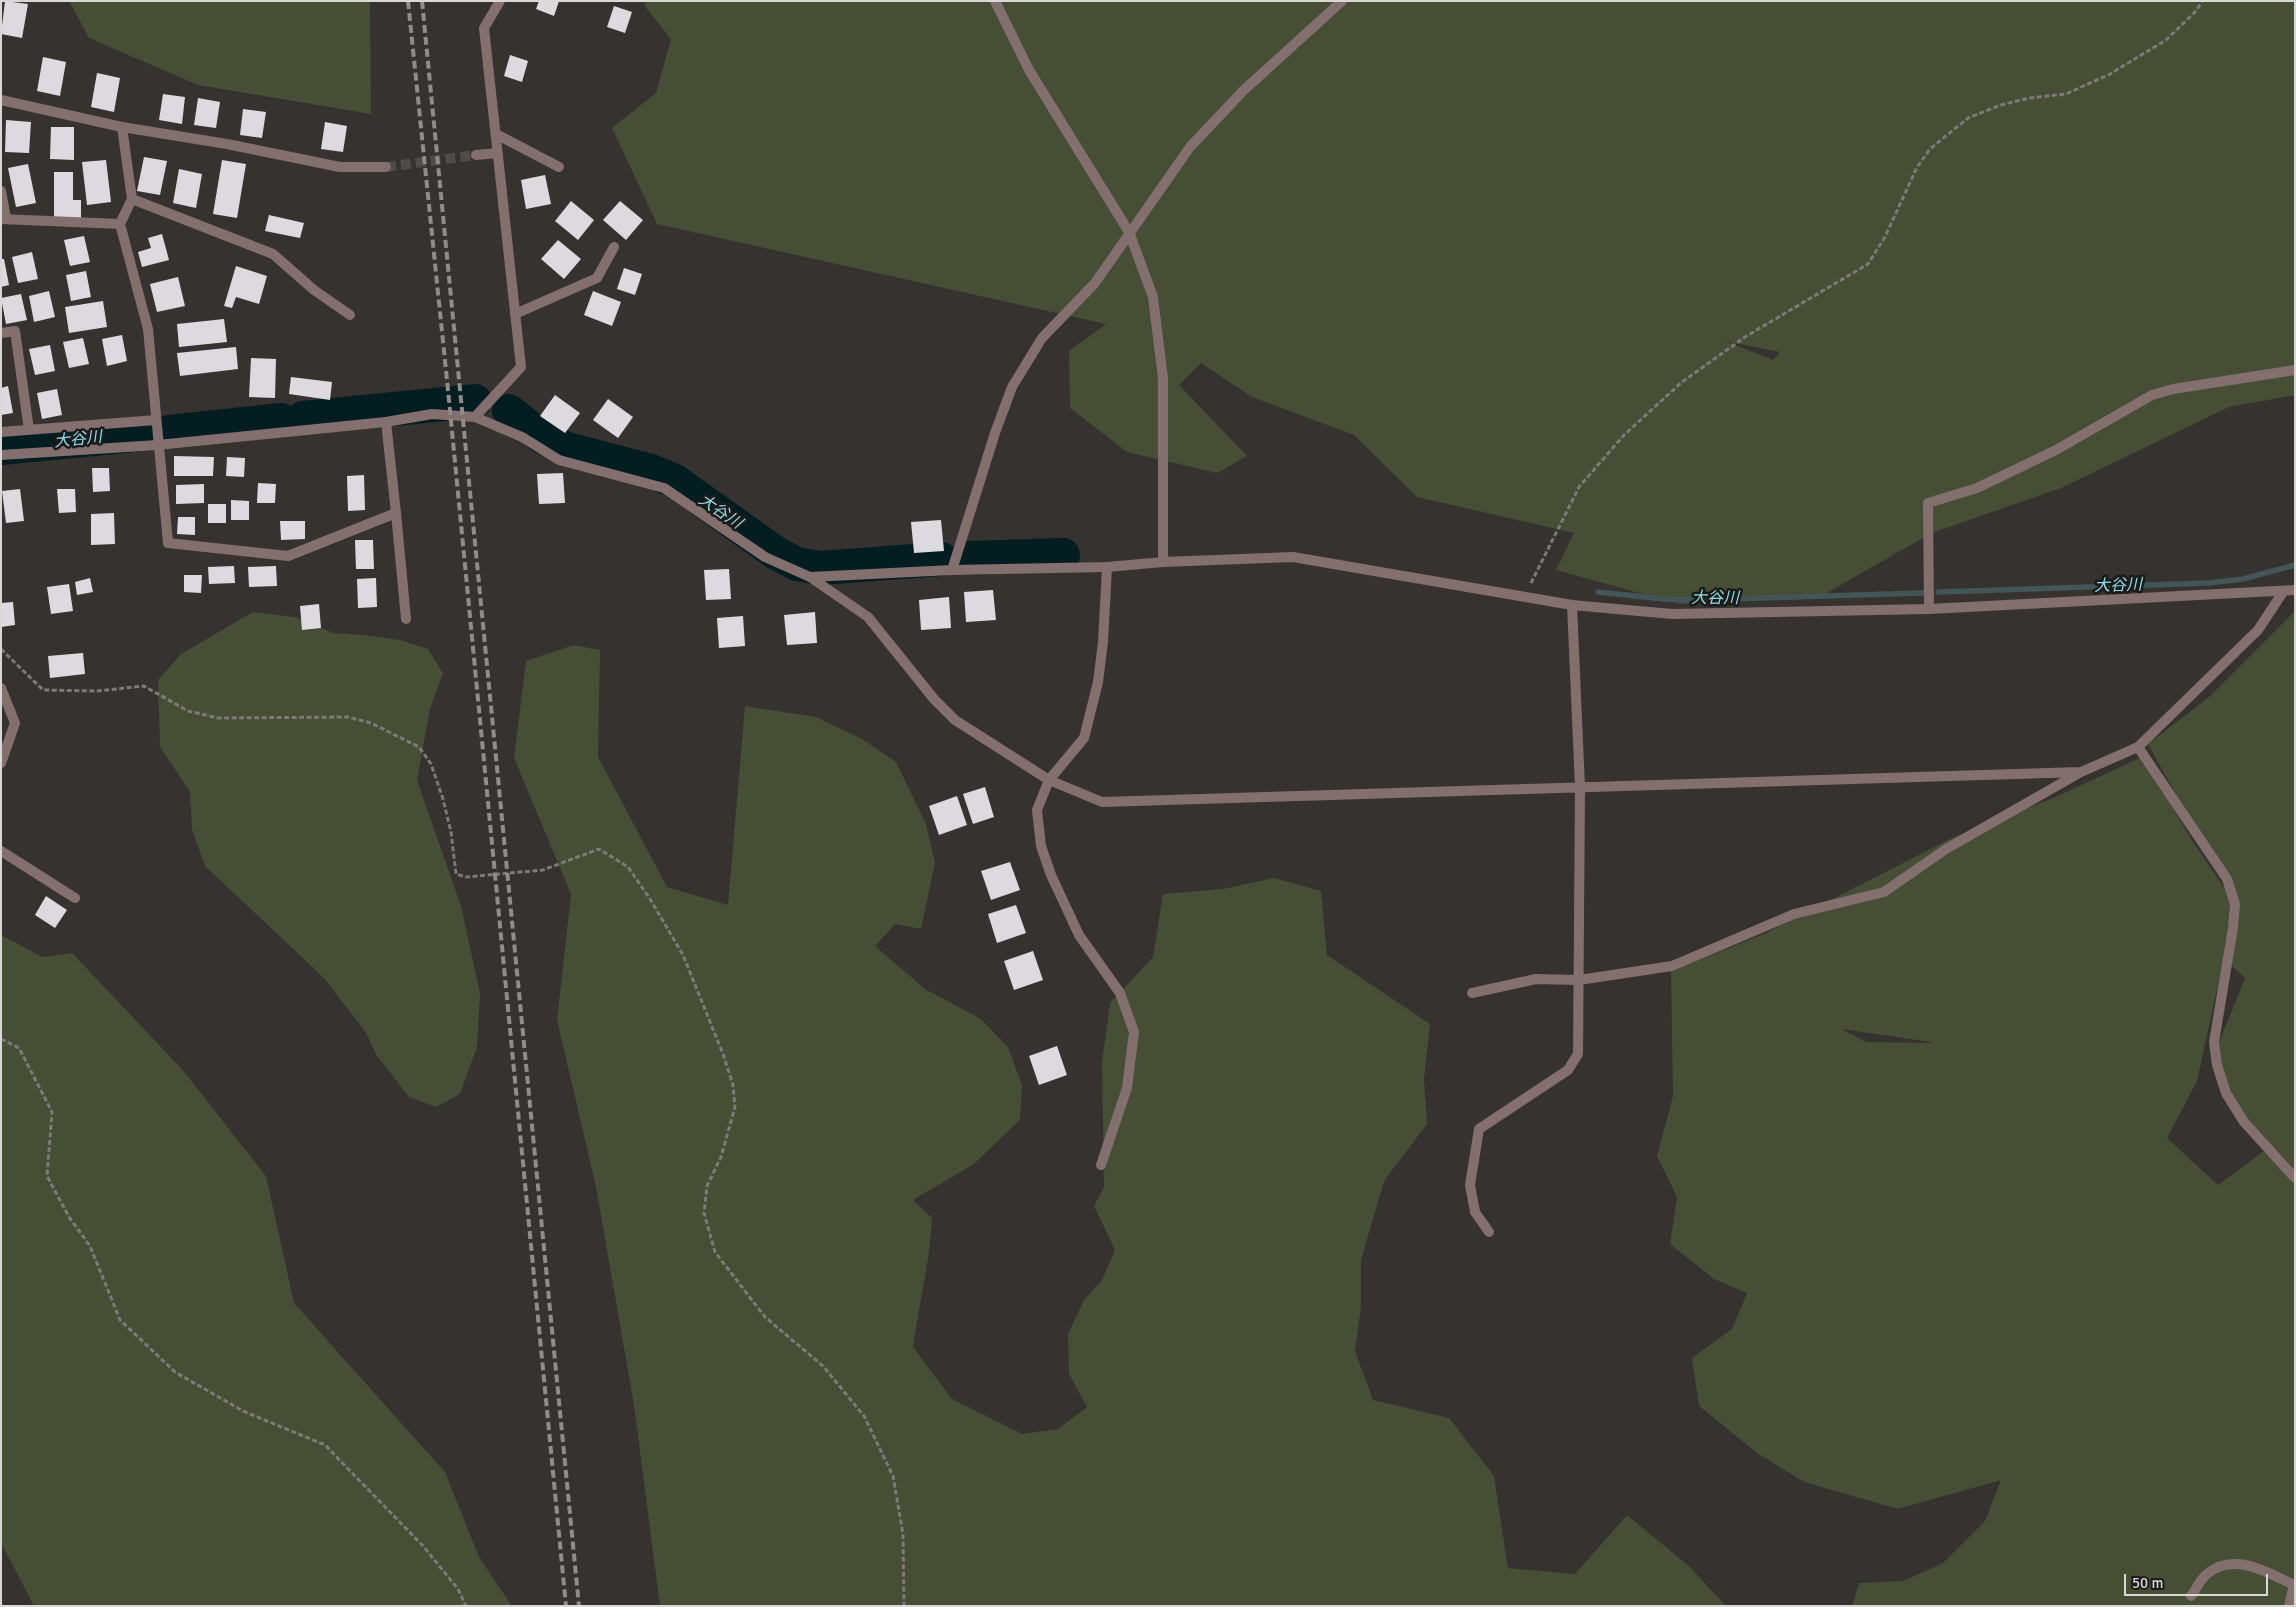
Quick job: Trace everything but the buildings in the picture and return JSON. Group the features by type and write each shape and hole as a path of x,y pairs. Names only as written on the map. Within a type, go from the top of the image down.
{"street":[{"path":"476,417 521,367 484,28 500,1"},
{"path":"995,1 1029,70 1129,232 1153,297 1163,378 1163,562"},
{"path":"952,570 995,433 1012,387 1042,338 1095,283 1190,146 1244,90 1342,1"},
{"path":"1,100 122,127 227,144 340,167 386,167"},
{"path":"122,127 132,199 120,224 148,328 168,543 288,556 396,513"},
{"path":"496,134 559,167"},
{"path":"476,155 498,153"},
{"path":"1,191 4,219 120,224"},
{"path":"132,199 273,254 314,290 350,315"},
{"path":"515,314 597,278 614,247"},
{"path":"1,333 15,331 29,430"},
{"path":"1929,609 1928,504 1977,488 2056,450 2152,395 2173,389 2295,370"},
{"path":"1,454 158,445 386,422 432,414 476,417 522,437 558,460 664,488 765,557 810,576 868,617 934,699 955,720 1049,780 1102,802 2081,772"},
{"path":"1,432 156,420"},
{"path":"386,422 406,619"},
{"path":"810,576 952,570 1107,567 1163,562 1293,557 1525,595 1572,605 1672,614 1929,609 2295,590"},
{"path":"1101,1165 1127,1088 1134,1032 1120,993 1079,935 1050,875 1041,846 1037,810 1049,780 1084,738 1098,682 1103,642 1107,567"},
{"path":"1472,993 1536,979 1580,980 1672,966 1794,914 1884,892 1946,849 2081,772 2138,747 2258,630 2282,592"},
{"path":"1489,1232 1476,1212 1470,1185 1479,1129 1568,1070 1578,1054 1580,787 1572,605"},
{"path":"1,688 15,723 1,763"},
{"path":"2138,747 2227,879 2235,904 2233,928 2214,1042 2217,1064 2226,1093 2244,1122 2295,1178"},
{"path":"1,851 75,898"},
{"path":"2191,1596 2206,1574 2224,1565 2248,1564 2295,1585 2289,1606"}],"path":[{"path":"1525,595 1579,487 1624,436 1682,382 1745,336 1868,264 1885,237 1916,167 1930,149 1968,118 2001,105 2029,98 2066,94 2110,74 2166,40 2196,11 2202,1"},
{"path":"1,649 43,690 97,691 144,686 188,711 218,718 348,717 371,722 419,747 431,764 443,799 456,874 466,877 543,870 599,849 628,867 650,899 683,955 723,1054 733,1085 736,1107 721,1157 707,1186 704,1213 715,1252 765,1317 823,1366 864,1416 893,1476 903,1534 904,1606"},
{"path":"1,1039 19,1048 52,1112 47,1176 70,1217 90,1246 120,1320 176,1372 243,1410 325,1445 423,1546 458,1589 466,1606"}],"green space":[{"path":"69,1 370,1 371,114 198,85 89,38"},
{"path":"645,1 2295,1 2295,395 2229,407 2061,488 1932,533 1823,595 1679,604 1556,570 1574,533 1417,497 1354,435 1252,397 1201,363 1179,385 1247,456 1217,473 1127,452 1070,408 1069,351 1106,324 657,224 612,128 656,93 671,39 646,8","holes":["1725,341 1779,352 1773,360"]},
{"path":"2295,611 2295,1606 1852,1606 1859,1583 1903,1581 1943,1563 1985,1521 2001,1480 1898,1509 1804,1482 1757,1453 1699,1406 1692,1358 1732,1329 1747,1293 1714,1279 1670,1244 1677,1197 1657,1156 1673,1096 1671,971 1764,934 1952,838 2053,798 2144,756 2191,839 2232,899 2232,895 2148,744 2209,697","holes":["2232,921 2232,966 2245,978 2215,1052 2244,1122 2268,1148 2218,1185 2167,1138 2197,1081","1842,1029 1931,1042 1931,1043 1866,1042"]},
{"path":"253,612 295,617 333,633 400,640 428,649 443,673 430,709 417,780 461,906 480,993 477,1047 460,1094 436,1107 409,1097 377,1056 366,1033 325,979 205,866 192,829 190,792 160,747 158,680 181,654"},
{"path":"574,645 600,650 598,757 667,887 728,905 745,706 816,717 862,739 896,762 926,824 935,863 921,929 895,924 875,946 925,989 981,1019 1008,1047 1022,1085 1020,1120 974,1164 913,1200 932,1218 927,1267 913,1347 952,1399 1022,1434 1058,1429 1087,1407 1069,1374 1068,1334 1084,1300 1102,1280 1115,1250 1094,1206 1104,1187 1102,1062 1110,1003 1153,957 1163,894 1223,889 1274,878 1321,891 1327,955 1430,1024 1424,1079 1427,1124 1384,1181 1361,1260 1361,1306 1355,1351 1373,1400 1449,1418 1494,1476 1508,1568 1575,1574 1627,1515 1689,1566 1726,1606 660,1606 634,1405 596,1187 557,1020 571,894 514,758 526,661"},
{"path":"1,935 42,957 72,953 181,1068 266,1176 294,1303 445,1472 479,1557 512,1606 34,1606 1,1543"}],"waterway":[{"name":"大谷川","path":"303,418 475,401"},
{"name":"大谷川","path":"509,411 542,437 567,449 651,471 675,481 776,553 797,564 820,568 941,559"},
{"name":"大谷川","path":"169,432 281,420"},
{"name":"大谷川","path":"1,448 154,433"},
{"name":"大谷川","path":"969,558 1063,555"},
{"name":"大谷川","path":"1938,592 2209,583 2243,579 2295,565"},
{"name":"大谷川","path":"1598,592 1664,599 1697,600 1922,593"}],"tunnel":[{"path":"386,167 476,155"}],"railway":[{"path":"408,1 448,390 566,1606"},
{"path":"422,1 579,1606"}]}
